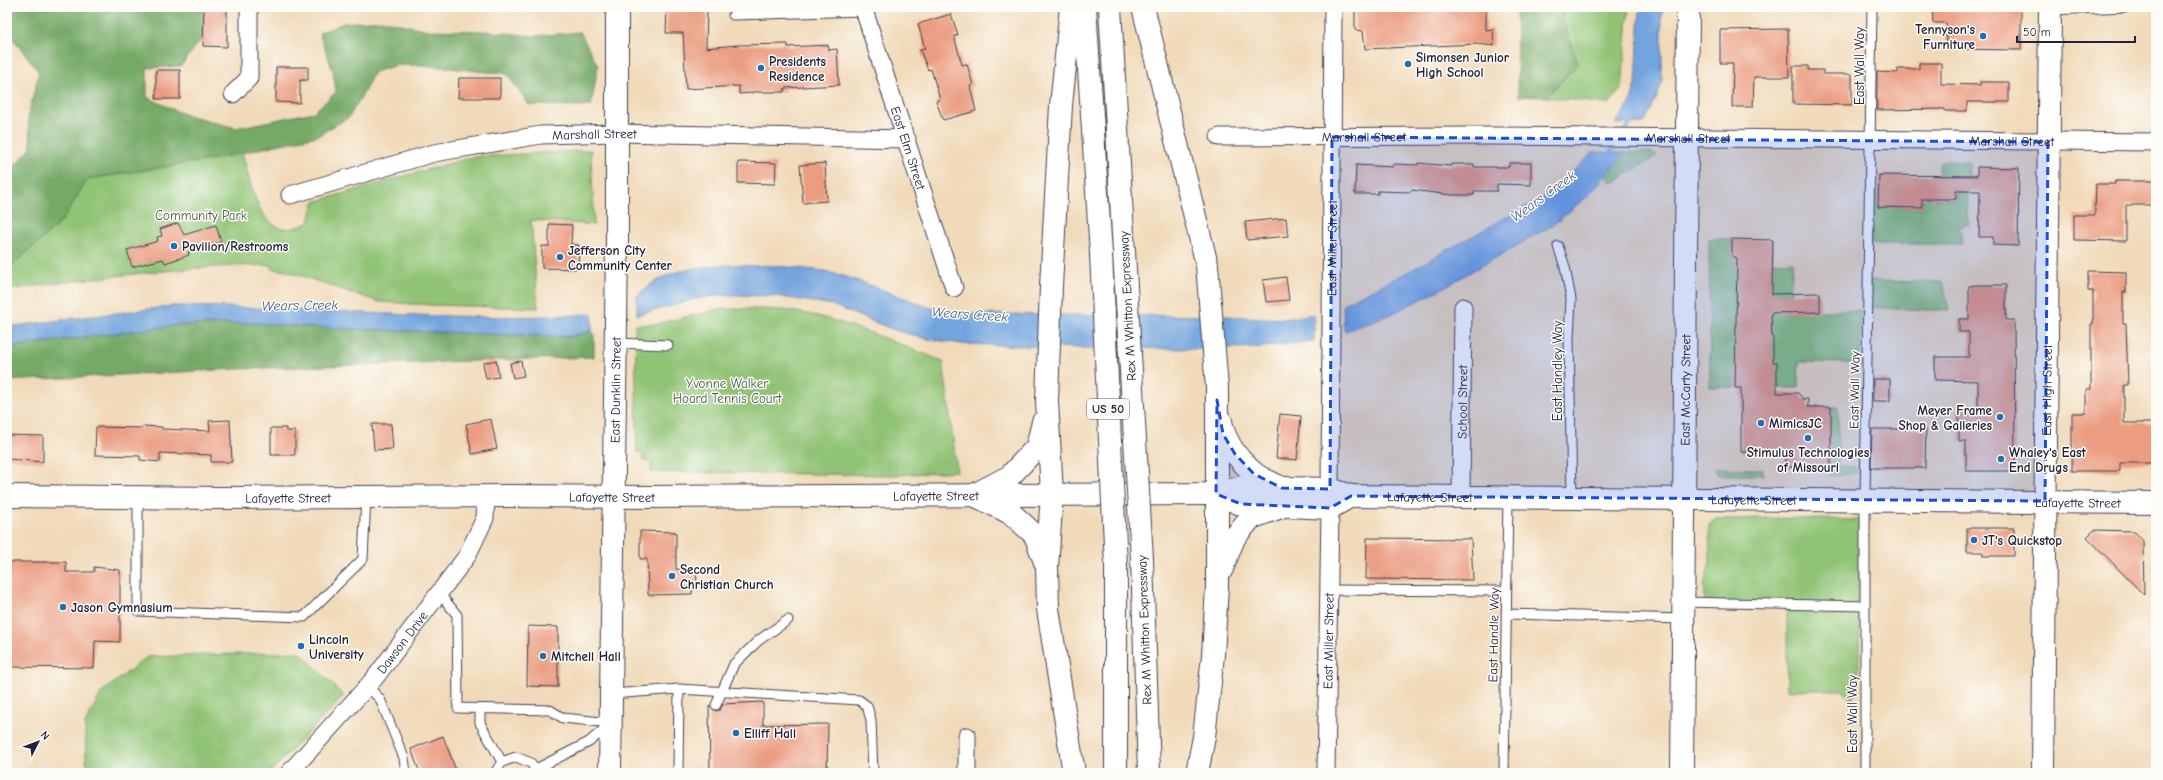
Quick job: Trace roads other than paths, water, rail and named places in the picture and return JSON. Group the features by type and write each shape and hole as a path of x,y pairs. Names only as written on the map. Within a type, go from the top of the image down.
{"main road":[{"name":"East Dunklin Street","path":"610,773 617,7"},
{"path":"1071,7 1061,106 1051,286 1048,401 1052,494 1047,567 1048,609 1074,773"},
{"name":"Rex M Whitton Expressway","path":"1085,7 1101,254 1116,565 1116,773"},
{"name":"Rex M Whitton Expressway","path":"1110,7 1142,559 1149,773"},
{"path":"1143,7 1207,265 1217,394 1223,434 1235,454 1254,474 1283,497 1251,518 1234,538 1227,552 1217,588"},
{"name":"East McCarty Street","path":"1682,773 1688,7"},
{"name":"East High Street","path":"2043,773 2050,8"},
{"path":"1197,773 1204,737 1212,663 1217,588 1217,394"},
{"path":"974,495 1010,476 1037,447 1048,401"},
{"name":"Lafayette Street","path":"7,496 138,498 1216,494 1243,487 1283,497 1330,499 1352,496 2156,502"},
{"path":"974,495 1012,514 1035,536 1047,567"}],"street":[{"path":"233,94 249,78 249,7"},
{"name":"East Miller Street","path":"1326,773 1330,499 1332,7"},
{"name":"East Elm Street","path":"864,9 954,288"},
{"name":"Marshall Street","path":"290,195 434,153 478,144 541,135 617,133 907,139"},
{"name":"Marshall Street","path":"1219,136 1603,137 1687,139 2156,142"},
{"name":"School Street","path":"1461,497 1463,307"},
{"name":"Dawson Drive","path":"289,773 367,686 467,556 485,518 486,496"},
{"path":"967,736 967,773"}],"lane":[{"name":"East Wall Way","path":"1865,773 1865,500 1872,139 1872,7"},
{"path":"2050,8 2128,7"},
{"path":"733,15 864,9"},
{"name":"East Handley Way","path":"1558,246 1565,267 1571,299 1569,338 1572,498"},
{"path":"615,343 668,345"},
{"path":"138,498 138,611 304,617 363,559 366,497"},
{"name":"East Handle Way","path":"1504,773 1508,497"},
{"path":"1329,590 1506,591"},
{"path":"439,593 457,615 458,708 550,710 563,718 611,723"},
{"path":"1506,614 1865,606"},
{"path":"716,705 734,664 759,640 788,620"},
{"path":"367,686 380,699 404,758 406,773"},
{"path":"678,773 679,689"},
{"path":"611,694 679,689 859,700 867,706 871,720 873,773"},
{"path":"480,709 480,723 502,762"},
{"path":"495,773 502,762 508,758 524,759 536,771 589,742 611,723"}],"water":[{"path":"1640,7 1662,7 1662,82 1657,97 1644,123 1615,124 1630,104 1636,84"},
{"path":"1594,152 1625,153 1589,195 1553,225 1434,293 1391,314 1344,332 1343,304 1406,273 1548,194"},
{"path":"725,265 778,266 825,271 856,280 931,308 963,314 1224,316 1285,319 1314,314 1314,341 1263,347 1196,349 1081,348 962,344 928,339 894,330 832,305 776,296 720,295 696,299 637,315 637,296 657,281 688,269"},
{"path":"172,306 487,317 592,314 592,331 569,337 305,327 256,323 179,325 7,347 7,327"}],"waterway":[{"name":"Wears Creek","path":"1623,134 1634,119"},
{"name":"Wears Creek","path":"1607,157 1618,141"}],"place":[{"name":"Tennyson's Furniture","path":"1983,36"},
{"name":"Simonsen Junior High School","path":"1408,64"},
{"name":"Presidents Residence","path":"761,68"},
{"name":"Pavilion/Restrooms","path":"174,246"},
{"name":"Jefferson City Community Center","path":"560,257"},
{"name":"Meyer Frame Shop & Galleries","path":"2000,417"},
{"name":"MimicsJC","path":"1761,423"},
{"name":"Stimulus Technologies of Missouri","path":"1808,438"},
{"name":"Whaley's East End Drugs","path":"2001,459"},
{"name":"JT's Quickstop","path":"1974,540"},
{"name":"Second Christian Church","path":"672,576"},
{"name":"Jason Gymnasium","path":"63,607"},
{"name":"Lincoln University","path":"301,646"},
{"name":"Mitchell Hall","path":"543,656"},
{"name":"Elliff Hall","path":"736,733"}],"park label":[{"name":"Community Park","path":"201,215"},
{"name":"Yvonne Walker Hoard Tennis Court","path":"727,390"}]}
